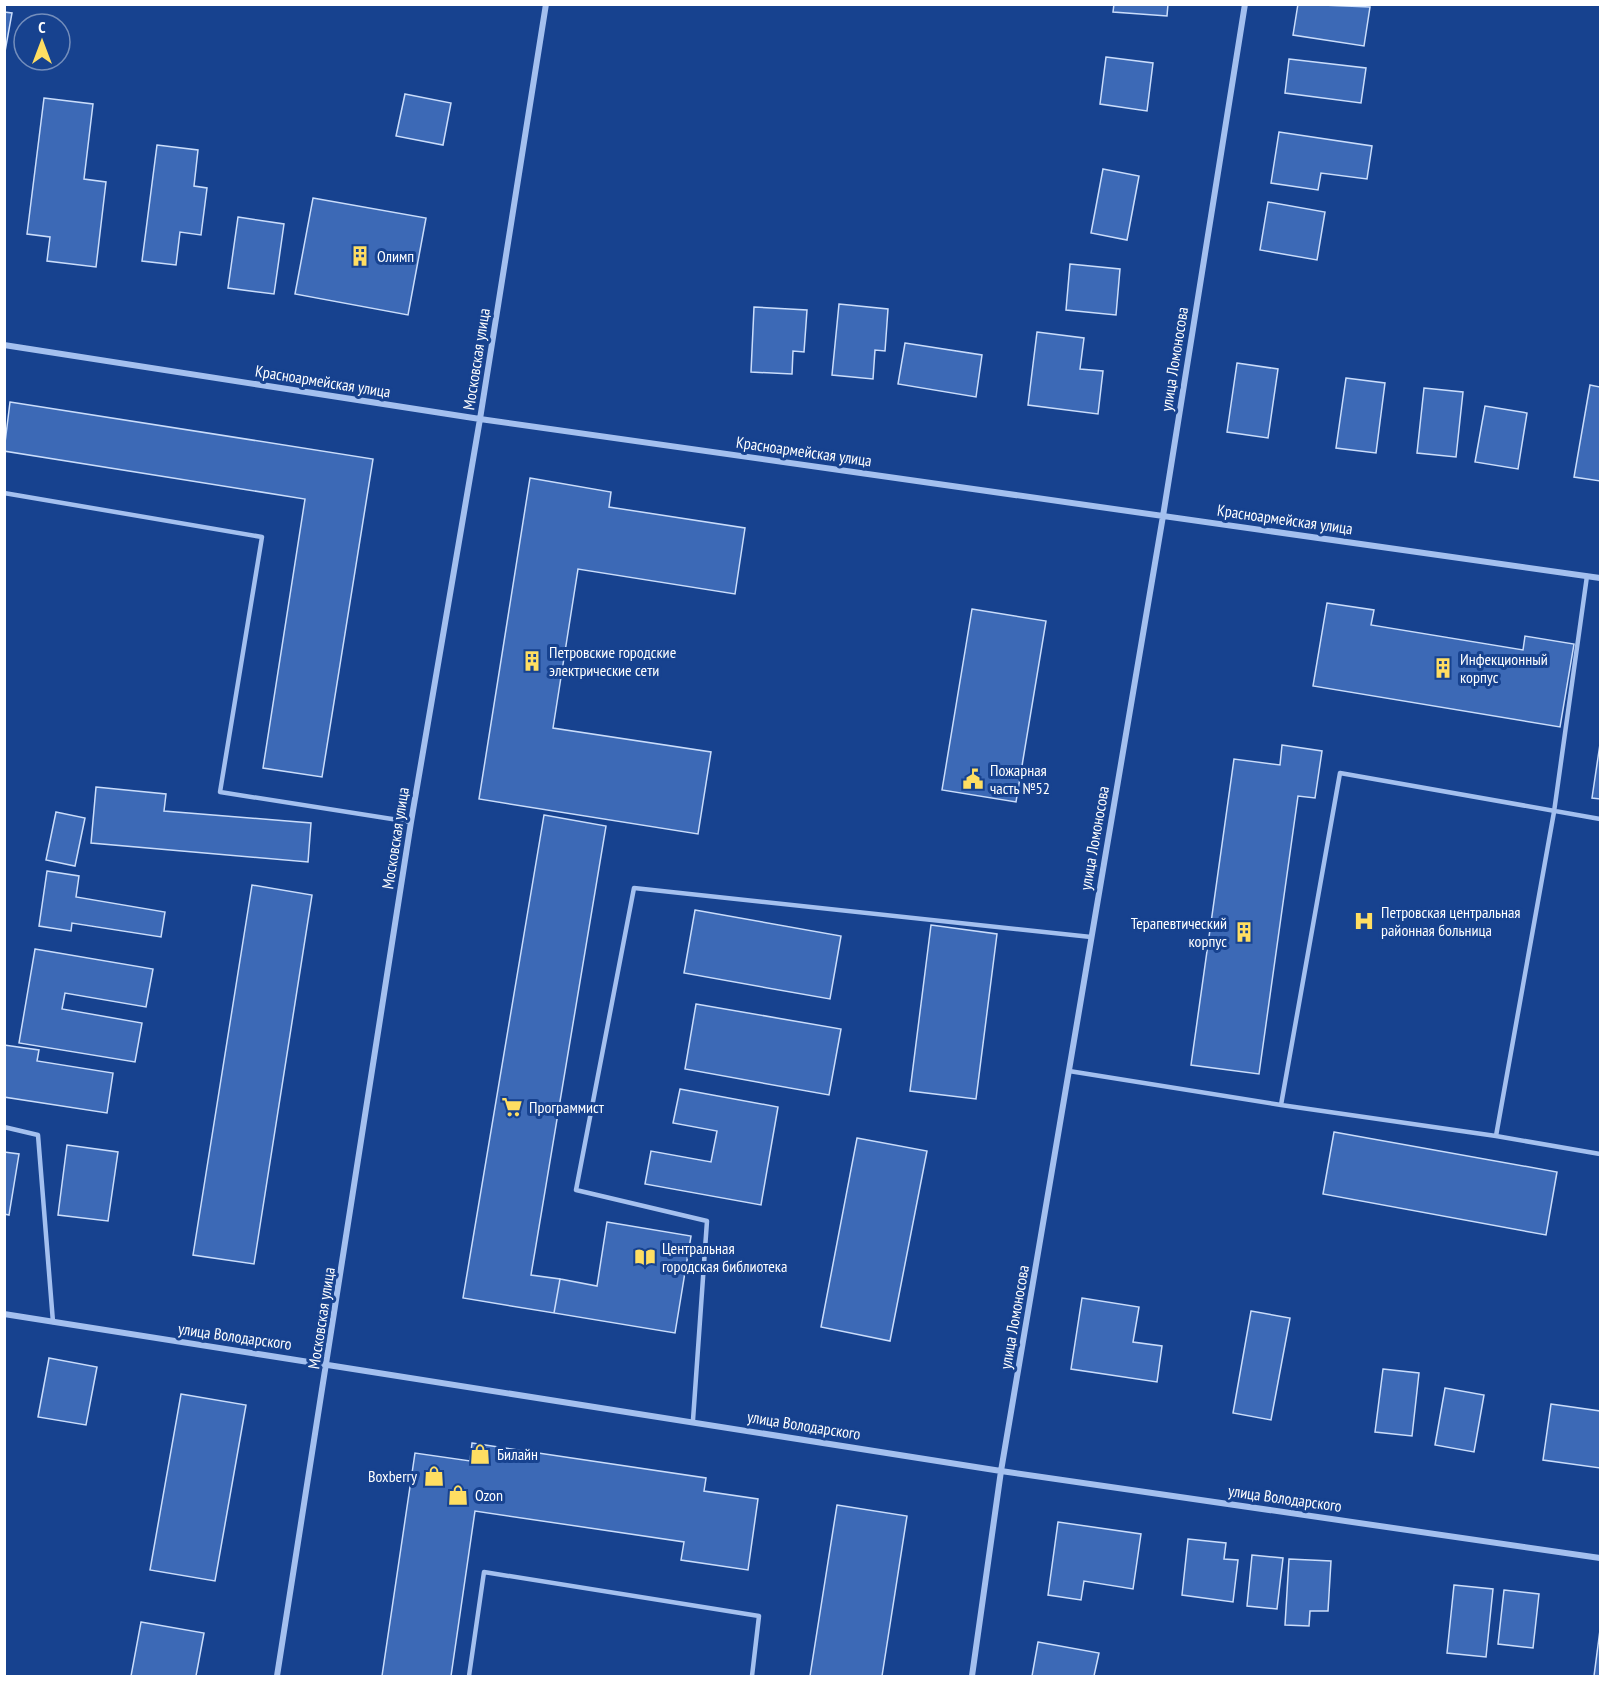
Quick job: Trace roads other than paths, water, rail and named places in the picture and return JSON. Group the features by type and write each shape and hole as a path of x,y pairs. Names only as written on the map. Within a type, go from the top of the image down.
{"street":[{"name":"Московская улица","path":"277,1677 328,1364 411,822 480,419 546,4"},
{"name":"улица Ломоносова","path":"972,1677 1001,1471 1163,516 1245,4"},
{"name":"Красноармейская улица","path":"4,345 480,419 1600,578"},
{"name":"улица Володарского","path":"4,1314 693,1420 1001,1471 1600,1558"}],"lane":[{"path":"4,493 262,537 219,792 411,822"},
{"path":"1496,1136 1554,812 1587,576"},
{"path":"1281,1105 1340,773 1600,819"},
{"path":"693,1420 707,1221 576,1190 634,888 1091,937"},
{"path":"1069,1071 1600,1154"},
{"path":"4,1127 38,1135 53,1323"},
{"path":"469,1677 484,1572 759,1616 753,1677"}],"place":[{"name":"Олимп","path":"360,256"},
{"name":"Петровские городские электрические сети","path":"532,661"},
{"name":"Инфекционный корпус","path":"1443,668"},
{"name":"Пожарная часть №52","path":"973,779"},
{"name":"Петровская центральная районная больница","path":"1364,921"},
{"name":"Терапевтический корпус","path":"1244,932"},
{"name":"Программист","path":"512,1107"},
{"name":"Центральная городская библиотека","path":"645,1257"},
{"name":"Билайн","path":"480,1454"},
{"name":"Boxberry","path":"434,1476"},
{"name":"Ozon","path":"458,1495"}]}
